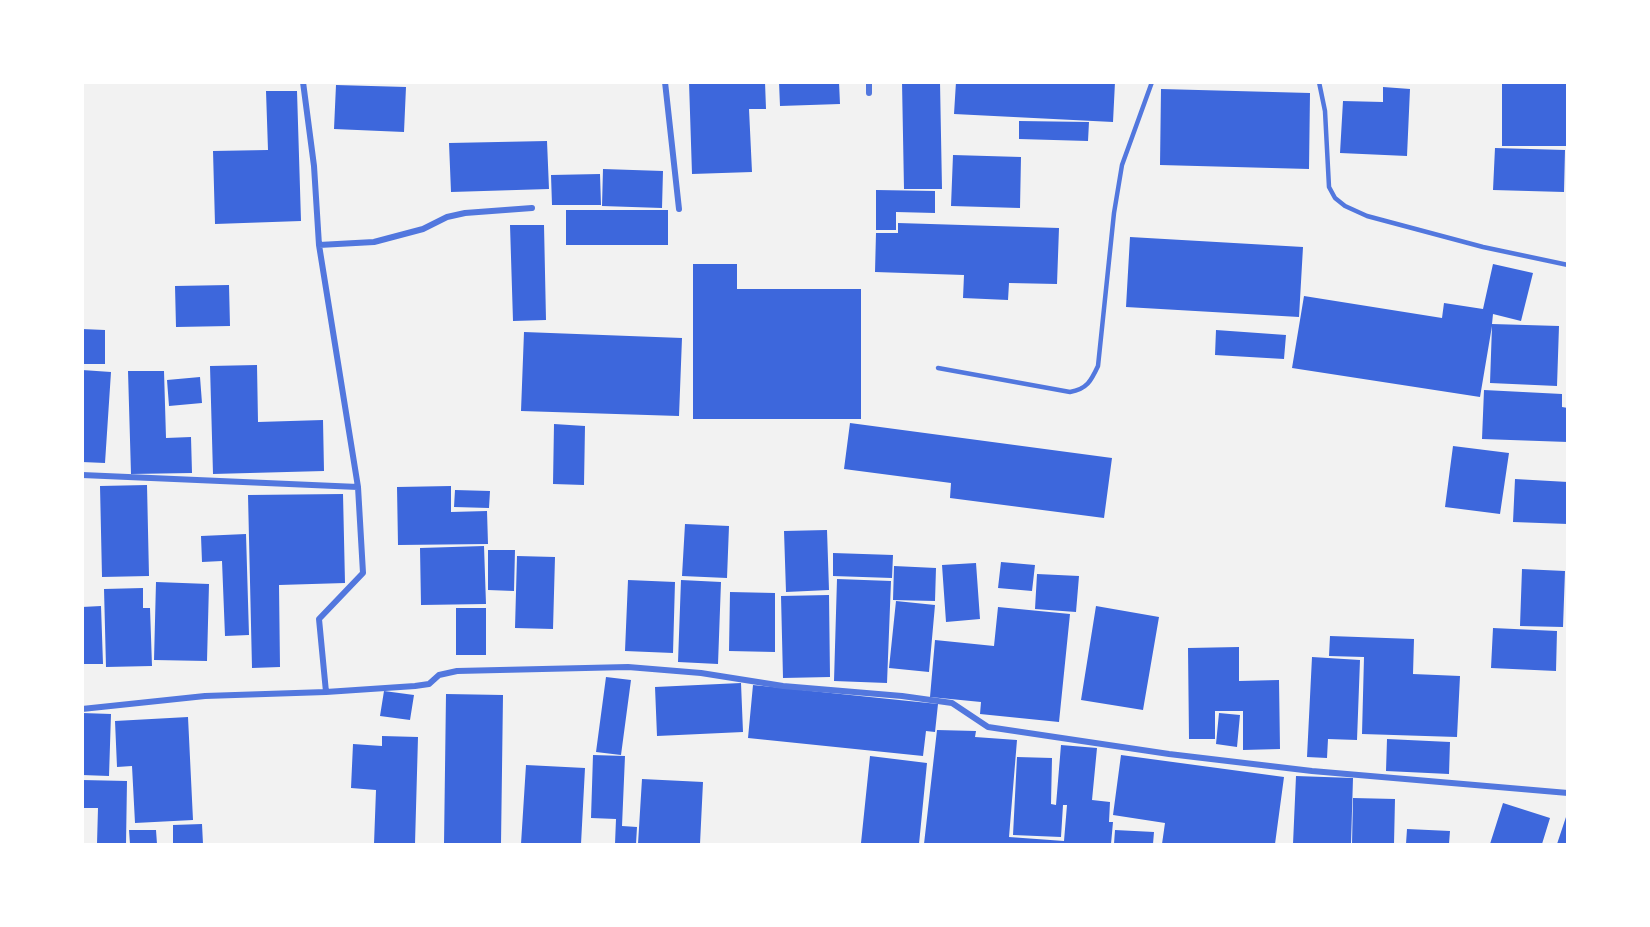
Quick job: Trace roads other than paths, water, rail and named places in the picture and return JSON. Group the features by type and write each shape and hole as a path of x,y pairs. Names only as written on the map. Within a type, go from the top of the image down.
{"street":[{"path":"303,82 314,166 319,245 358,488 363,573 319,619 326,692"},
{"path":"665,82 679,209"},
{"path":"868,82 869,93"},
{"path":"319,245 374,242 423,229 447,217 465,213 531,208"},
{"path":"82,475 358,488"},
{"path":"82,709 205,696 326,692 429,684 439,675 457,670 628,667 952,703 988,727 1169,754 1312,771 1568,793"}],"lane":[{"path":"938,368 1070,392 1083,390 1091,382 1098,366 1114,213 1122,165 1152,82"},
{"path":"1319,82 1325,111 1329,187 1335,198 1345,206 1367,216 1482,247 1568,265"}]}
